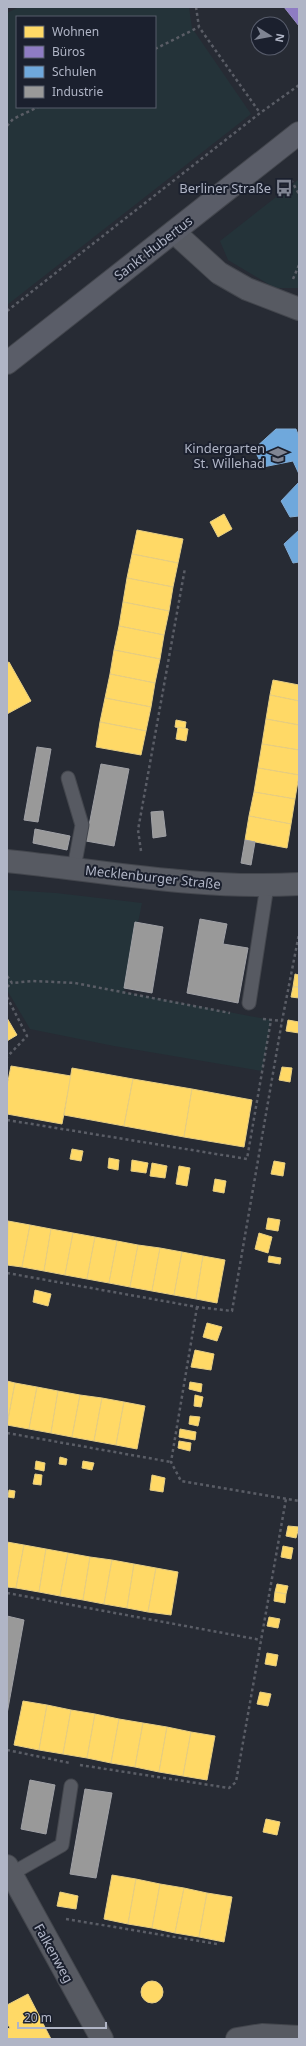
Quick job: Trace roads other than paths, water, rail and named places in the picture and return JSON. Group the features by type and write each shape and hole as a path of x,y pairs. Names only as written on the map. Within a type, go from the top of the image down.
{"main road":[{"name":"Sankt Hubertus","path":"7,363 299,133"}],"street":[{"path":"174,232 219,273 247,289 299,309"},
{"name":"Mecklenburger Straße","path":"7,861 201,884 267,886 299,884"},
{"name":"Falkenweg","path":"9,1870 102,2039"},
{"path":"237,2039 262,2035 299,2037"}],"lane":[{"path":"68,778 82,825 74,868"},
{"path":"249,1003 267,886"},
{"path":"9,1870 62,1845 72,1786"}],"place":[{"name":"Berliner Straße","path":"284,188"},
{"name":"Kindergarten St. Willehad","path":"278,455"}]}
